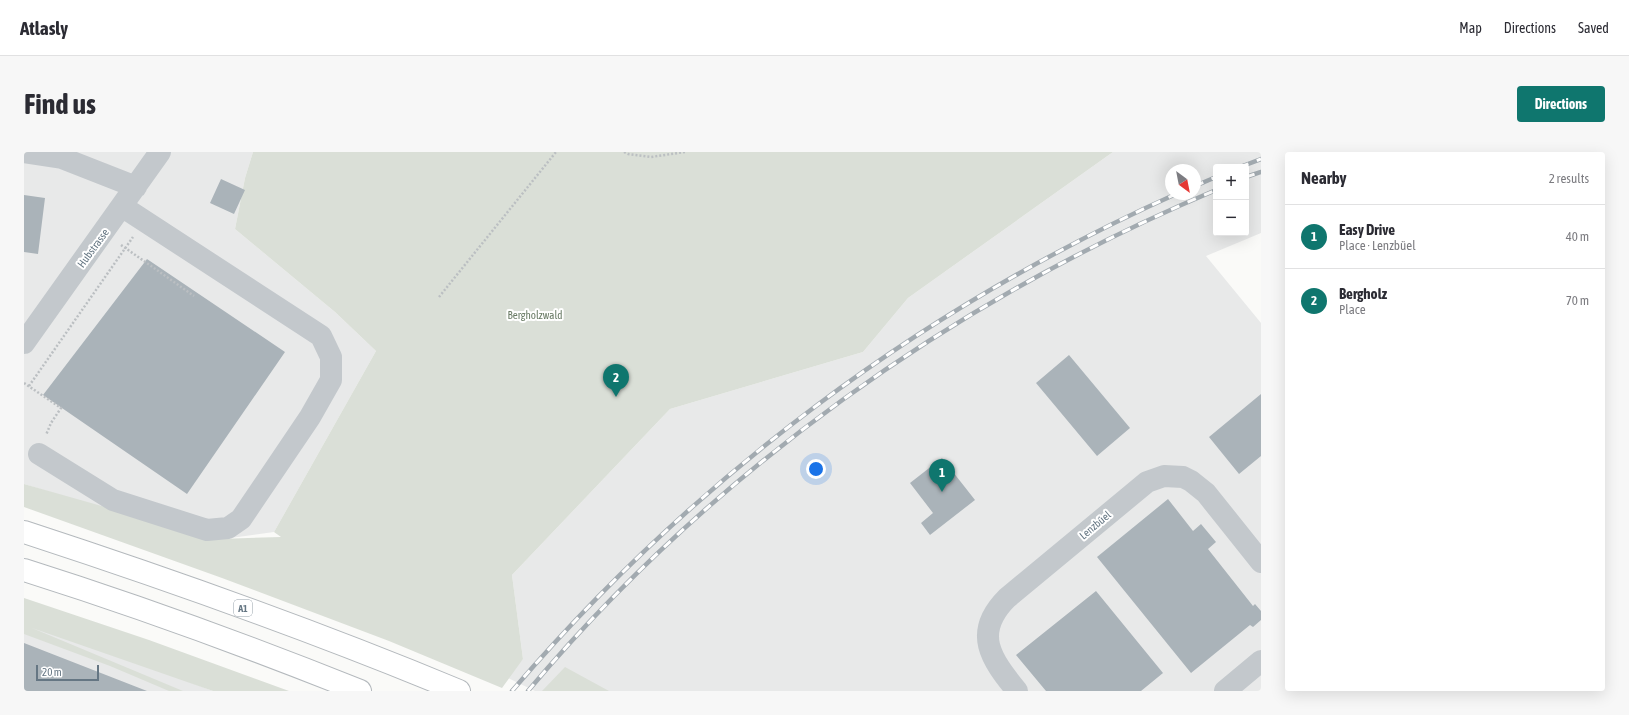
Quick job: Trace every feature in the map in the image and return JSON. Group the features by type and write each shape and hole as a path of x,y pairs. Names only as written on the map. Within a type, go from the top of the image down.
{"highway":[{"name":"A1","path":"24,532 193,589 460,691"},
{"path":"24,570 251,649 360,691"}],"street":[{"path":"24,152 62,158 136,187"},
{"name":"Hubstrasse","path":"24,343 123,207 160,152"},
{"path":"39,454 113,500 207,530 228,528 241,519 310,417 331,380 331,357 320,336 123,207"},
{"name":"Lenzbüel","path":"1017,691 999,670 991,653 988,634 990,624 997,610 1007,598 1147,482 1164,476 1183,477 1191,481 1206,493 1261,562"},
{"path":"1225,691 1261,661"}],"path":[{"path":"439,298 556,152"},
{"path":"624,152 628,154 651,157 685,152"},
{"path":"29,386 145,221"},
{"path":"120,244 194,296"},
{"path":"24,383 61,408 51,423 39,454"}],"shaded area":[{"path":"24,152 253,152 245,178 235,229 335,312 376,351 274,532 209,541 24,484"},
{"path":"1113,152 1261,152 1261,233 1206,256 1261,323 1261,691 535,691 506,677 523,659 512,575 670,409 863,352 908,298"},
{"path":"24,619 213,691 24,691"}],"green space":[{"name":"Bergholzwald","path":"253,152 1113,152 908,298 863,352 670,409 512,575 523,659 502,688 389,641 222,578 24,507 24,484 218,539 281,537 274,532 376,351 335,312 235,229 245,178"},
{"path":"24,598 149,640 289,691 213,691 32,628 183,691 169,691 110,666 24,634"},
{"path":"565,667 609,691 542,691"}],"building":[{"path":"221,179 245,190 234,214 210,203"},
{"path":"24,195 45,198 38,254 24,252"},
{"path":"147,259 285,352 187,494 43,395"},
{"path":"1069,355 1130,428 1097,456 1036,383"},
{"path":"1261,394 1261,456 1239,474 1209,437"},
{"path":"942,458 975,500 930,535 921,523 933,513 910,483"},
{"path":"1168,499 1193,531 1201,524 1216,542 1208,549 1253,606 1255,604 1261,611 1261,620 1253,627 1250,625 1191,673 1097,557"},
{"path":"1096,591 1163,673 1141,691 1046,691 1016,655"},
{"path":"24,643 147,691 24,691"}],"railway":[{"path":"1248,164 1261,159"},
{"path":"1249,176 1261,172"},
{"path":"1201,183 1213,178"},
{"path":"528,691 599,611 676,536 757,466 842,400 931,339 1024,284 1119,234 1213,191"},
{"path":"512,691 582,613 657,540 735,470 816,406 901,346 990,290 1081,240 1165,199"}],"place":[{"name":"Bergholz","path":"616,397"},
{"name":"Easy Drive","path":"942,492"}]}
